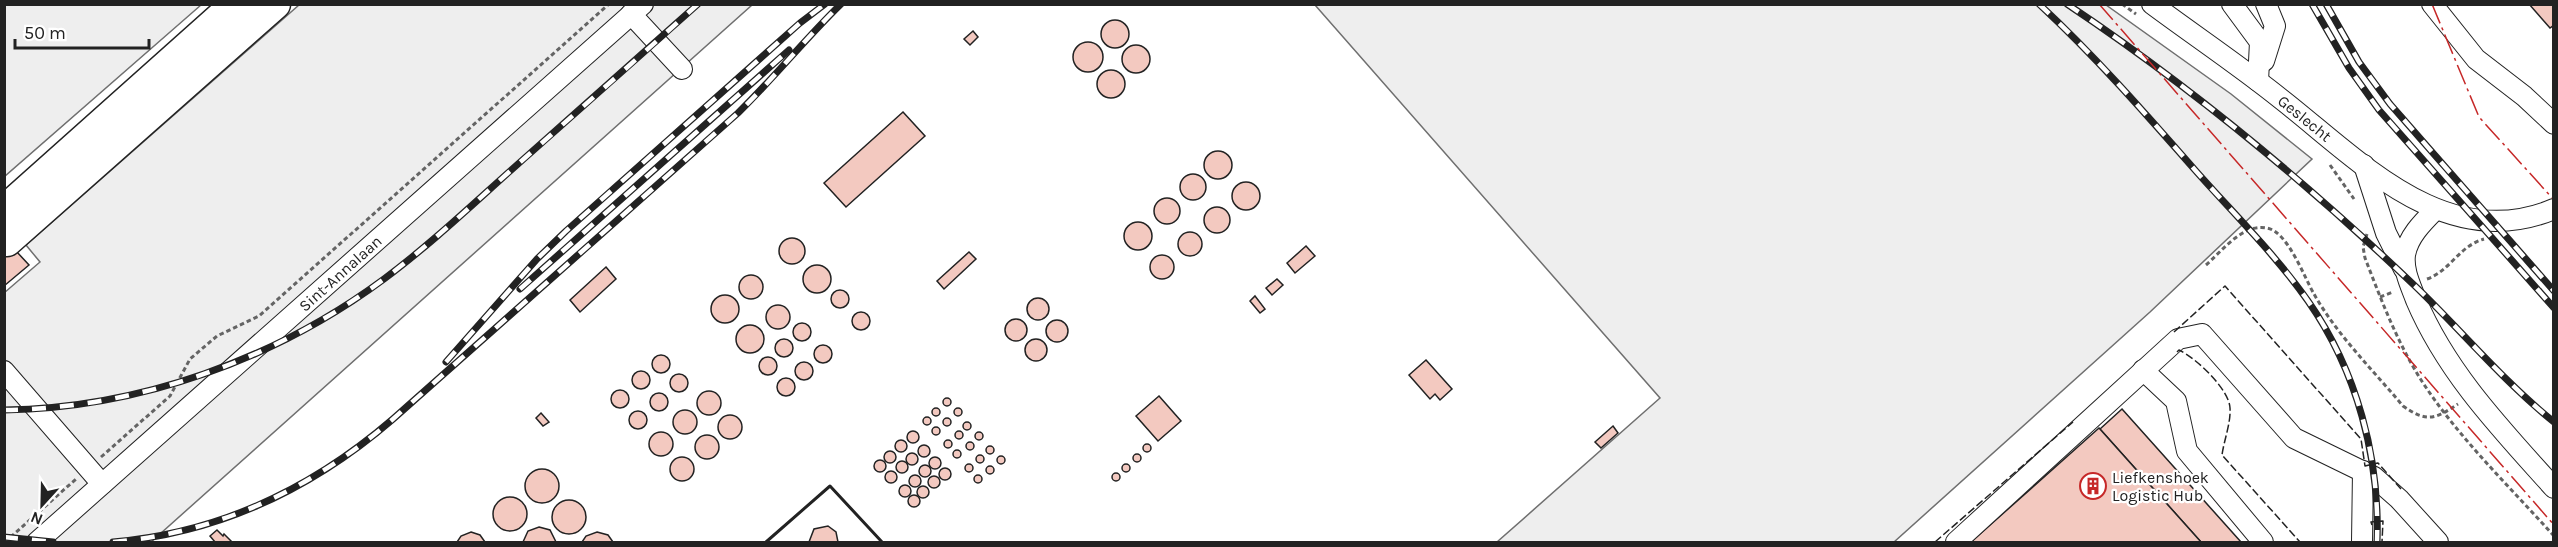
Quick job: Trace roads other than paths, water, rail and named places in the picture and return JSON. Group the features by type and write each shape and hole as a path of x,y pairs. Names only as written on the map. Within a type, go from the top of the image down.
{"highway":[{"path":"4,211 236,4"},
{"path":"7,241 275,4"}],"street":[{"path":"2232,4 2260,42 2258,81"},
{"path":"2258,81 2276,26 2266,4"},
{"path":"2432,4 2476,59 2524,96 2553,124"},
{"path":"637,9 682,69"},
{"name":"Sint-Annalaan","path":"37,543 637,9"},
{"name":"Geslecht","path":"2146,10 2258,81 2364,165 2412,199 2455,216 2491,220 2528,217 2553,209"},
{"path":"2364,165 2386,233 2444,354 2472,394 2553,488"},
{"path":"2408,279 2405,262 2408,244 2414,233 2435,210"},
{"path":"1956,543 2178,339 2202,334 2294,438 2374,477 2399,499 2438,543"},
{"path":"2143,370 2176,401 2187,451 2263,543"},
{"path":"4,371 102,484"},
{"path":"2362,543 2363,471"}],"railway":[{"path":"4,410 55,407 106,400 156,389 204,374 252,355 342,308 384,279 435,238 698,4"},
{"path":"446,362 537,259 566,231 800,23 825,4"},
{"path":"113,542 190,529 263,503 297,486 362,444 738,113 841,4"},
{"path":"2039,4 2119,85 2268,250 2308,301 2325,328 2340,356 2362,416 2374,479 2377,542"},
{"path":"2067,4 2203,102 2290,173 2414,285 2500,372 2554,422"},
{"path":"2312,4 2349,68 2379,110 2554,308"},
{"path":"2326,4 2359,62 2390,104 2554,291"},
{"path":"520,289 789,50"},
{"path":"4,537 53,542"}],"place":[{"name":"Liefkenshoek Logistic Hub","path":"2093,486"}]}
